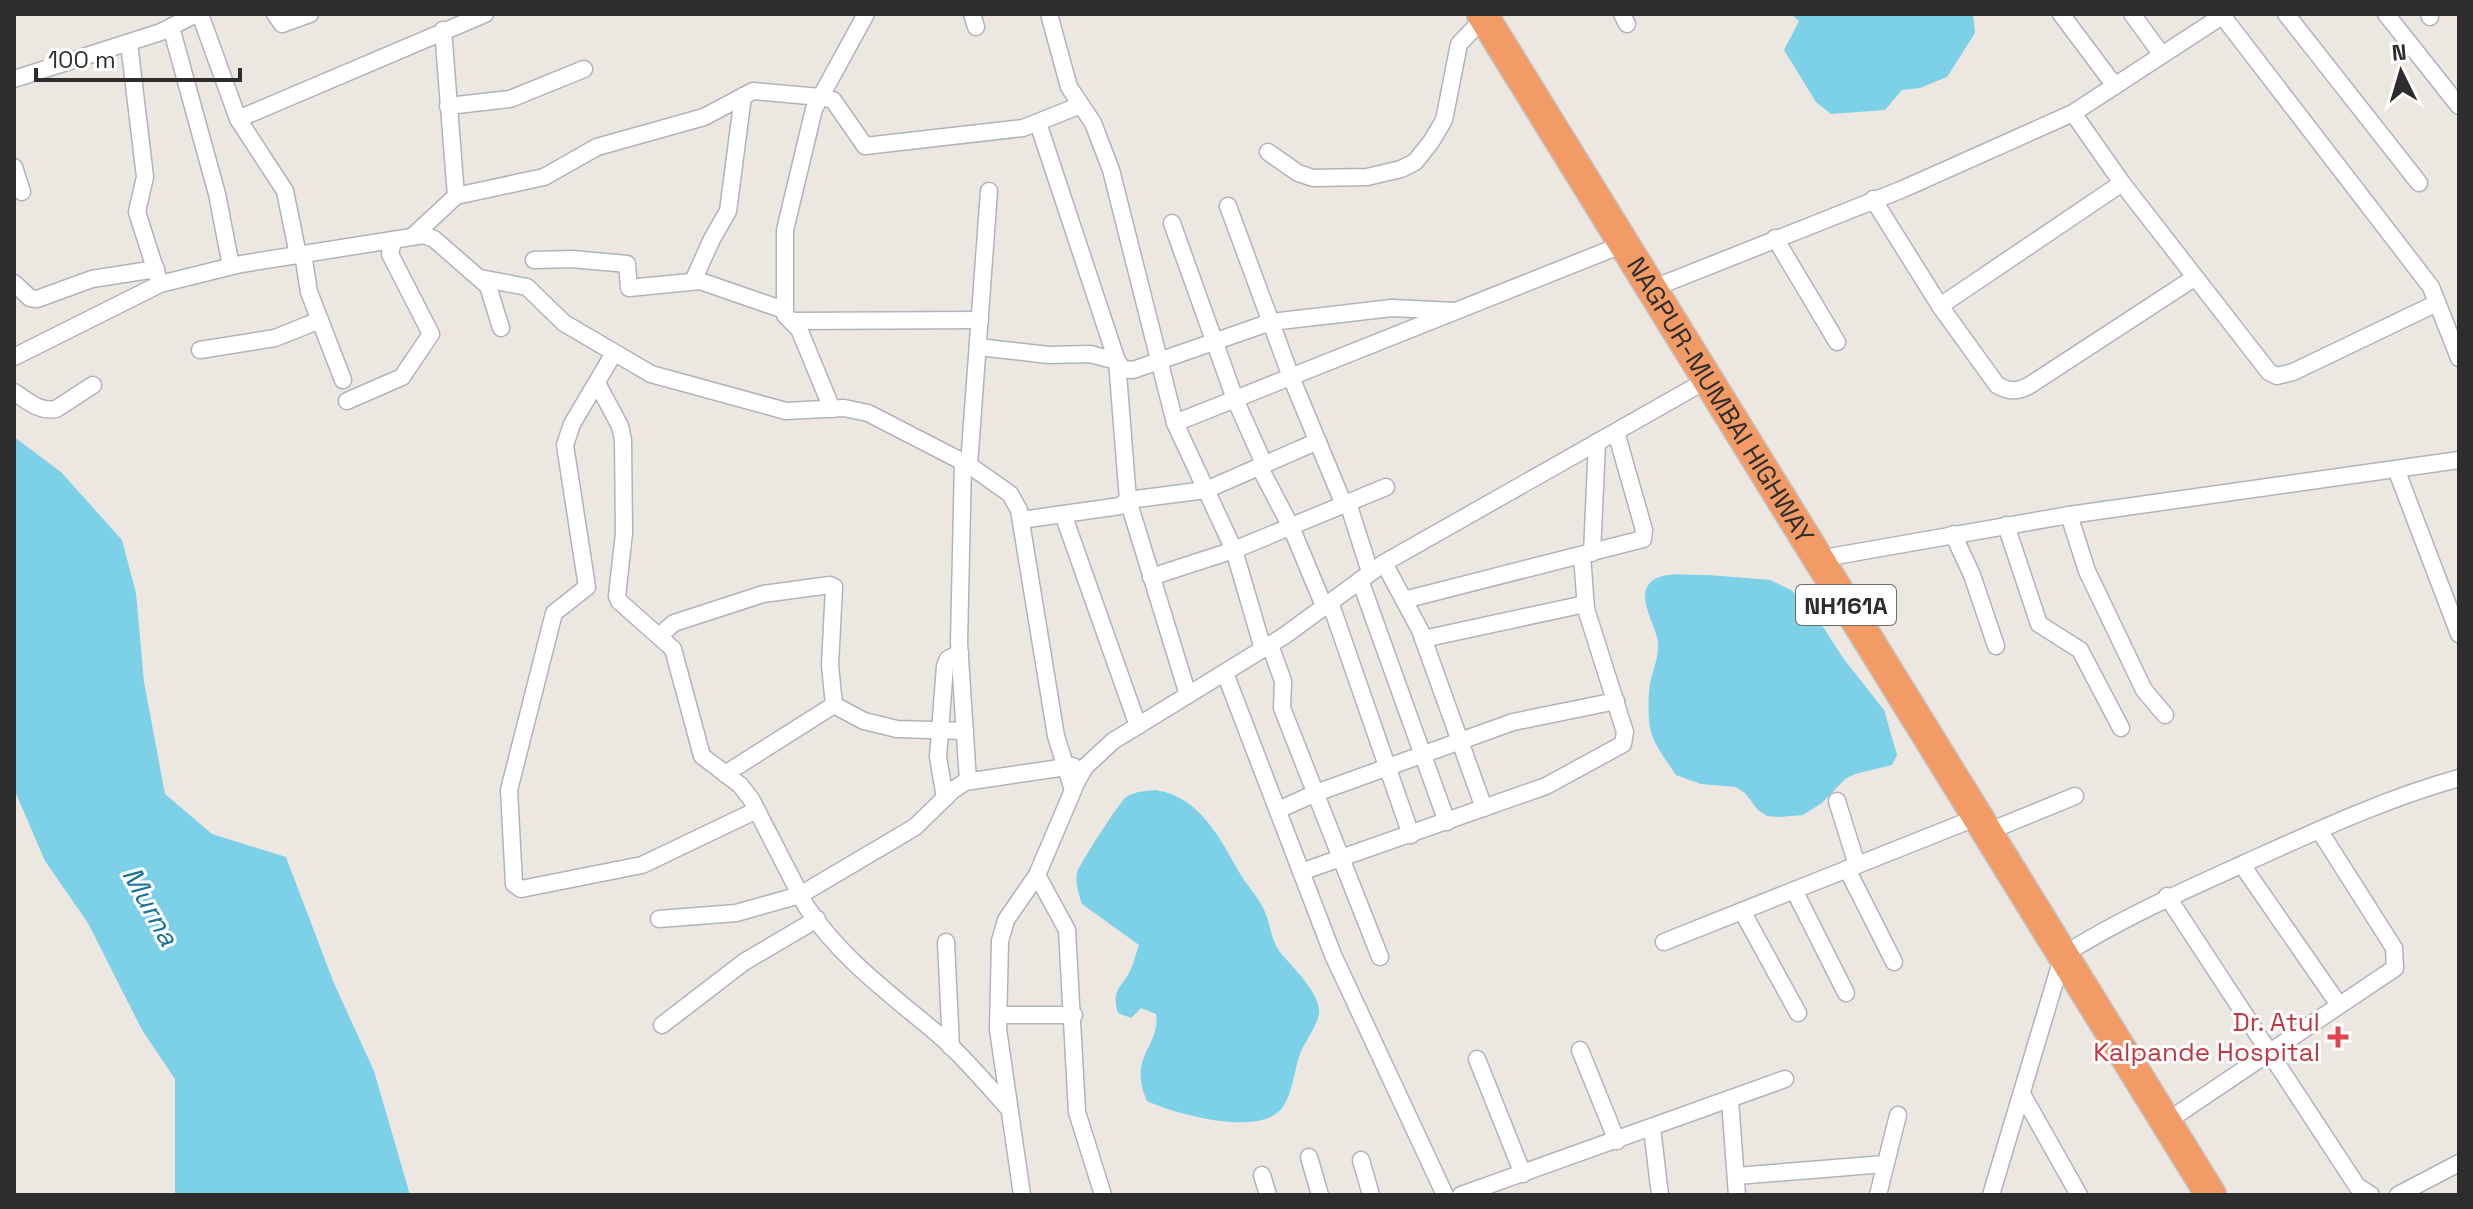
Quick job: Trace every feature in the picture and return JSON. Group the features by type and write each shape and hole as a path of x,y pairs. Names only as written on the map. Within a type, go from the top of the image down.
{"highway":[{"name":"NAGPUR-MUMBAI HIGHWAY","path":"1483,16 2211,1195"}],"street":[{"path":"14,79 129,43 198,14 238,119 285,191 309,292 343,380"},
{"path":"275,14 282,24 310,14"},
{"path":"238,119 485,14"},
{"path":"832,409 799,329 787,316 786,221 814,109 866,14"},
{"path":"1049,14 1069,87 1096,128 1111,170 1175,423 1234,550 1266,647 1283,681 1282,708 1380,957"},
{"path":"2061,14 2115,86"},
{"path":"2132,14 2162,55"},
{"path":"2286,14 2419,183"},
{"path":"2386,14 2459,106"},
{"path":"1651,289 1903,189 2073,113 2223,15 2431,287 2459,358"},
{"path":"1268,152 1298,173 1313,178 1367,177 1401,169 1415,162 1444,120 1459,44 1483,16"},
{"path":"171,27 217,194 231,266"},
{"path":"443,30 456,196"},
{"path":"129,43 145,177 137,212 158,277"},
{"path":"448,106 510,99 584,69"},
{"path":"412,237 456,196 544,177 597,147 704,117 759,91 833,100 865,146 1023,128 1081,105"},
{"path":"693,281 728,211 743,96"},
{"path":"2073,113 2122,183 2269,372 2277,376 2293,372 2437,303"},
{"path":"1038,123 1117,361 1128,500 1188,695"},
{"path":"14,167 22,192"},
{"path":"1940,306 2122,183"},
{"path":"968,781 960,653 966,463 989,191"},
{"path":"1873,199 1940,306 1997,385 2012,391 2030,385 2194,278"},
{"path":"1228,206 1291,377 1346,504 1371,571 1447,822"},
{"path":"1172,223 1235,399 1327,604 1411,835"},
{"path":"14,283 30,298 37,299 92,279 158,277 424,235 434,239 492,292 501,328"},
{"path":"1775,238 1837,342"},
{"path":"347,401 402,377 431,334 390,254 393,240"},
{"path":"1175,423 1624,244"},
{"path":"534,260 572,259 627,264 629,288 693,281 709,283 787,316 980,320"},
{"path":"14,357 158,277"},
{"path":"480,278 527,287 561,321 651,374 786,411 853,408 868,413 966,463 1010,494 1017,504 1021,520 1056,736 1073,790"},
{"path":"978,347 1049,355 1090,354 1117,361 1128,370 1215,344 1271,322 1392,308 1455,311"},
{"path":"200,350 275,338 320,320"},
{"path":"614,353 572,424 565,445 587,587 554,613 509,790 514,884 521,889 634,868 757,810"},
{"path":"1022,1195 999,1015 1002,930 1037,875 1073,790 1090,762 1113,741 1266,647 1371,571 1707,380"},
{"path":"597,383 620,426 623,440 624,533 617,596 622,606 674,652 702,756 745,791 800,895 864,973 951,1047 1010,1109"},
{"path":"14,392 39,409 50,410 93,385"},
{"path":"1404,600 1639,541 1644,534 1616,432"},
{"path":"1021,520 1120,506 1128,500 1206,490 1318,441"},
{"path":"1301,872 1553,783 1623,744 1626,736 1585,604 1597,442"},
{"path":"1818,559 2069,515 2459,460"},
{"path":"2396,469 2459,634"},
{"path":"1151,577 1234,550 1386,487"},
{"path":"1063,514 1138,726"},
{"path":"2069,515 2087,571 2144,690 2165,715"},
{"path":"2006,525 2039,624 2080,650 2121,728"},
{"path":"1953,534 1972,575 1996,646"},
{"path":"1371,571 1404,600 1423,639 1484,808"},
{"path":"659,636 674,623 751,597 830,585 836,591 830,665 834,705"},
{"path":"1423,639 1585,604"},
{"path":"945,798 938,761 945,666 948,659 960,653"},
{"path":"1225,673 1333,955 1445,1195"},
{"path":"1278,810 1316,793 1513,722 1616,701"},
{"path":"834,705 864,721 897,729 965,731"},
{"path":"725,774 834,705"},
{"path":"659,919 736,913 800,895 915,827 959,785 1090,762"},
{"path":"1991,1195 2063,955 2167,896 2409,792 2459,778"},
{"path":"1664,942 1852,867 2075,796"},
{"path":"1837,801 1852,867 1894,962"},
{"path":"2166,1122 2395,968 2396,956 2389,940 2319,830"},
{"path":"2242,865 2339,1005"},
{"path":"1037,875 1067,930 1077,1112 1103,1195"},
{"path":"1794,890 1846,993"},
{"path":"2167,896 2357,1186 2371,1195"},
{"path":"1742,911 1798,1013"},
{"path":"662,1025 735,967 817,919"},
{"path":"946,942 951,1047"},
{"path":"999,1015 1074,1015"},
{"path":"1580,1050 1617,1141"},
{"path":"1477,1059 1523,1174"},
{"path":"1461,1195 1785,1079"},
{"path":"2022,1094 2079,1195"},
{"path":"1730,1100 1737,1195"},
{"path":"1878,1195 1898,1115"},
{"path":"1652,1128 1660,1195"},
{"path":"1309,1157 1320,1195"},
{"path":"1361,1160 1371,1195"},
{"path":"2398,1195 2459,1163"},
{"path":"1736,1176 1885,1164"},
{"path":"1262,1175 1268,1195"}],"water":[{"path":"1791,14 1973,14 1975,33 1947,77 1920,88 1902,90 1885,110 1831,114 1816,102 1784,50 1799,21"},
{"name":"Murna","path":"14,437 61,472 122,540 136,593 144,682 165,794 212,834 286,857 333,981 374,1071 410,1195 175,1195 175,1079 142,1030 88,923 45,861 14,789"},
{"path":"1708,575 1770,580 1791,590 1811,608 1843,658 1884,710 1897,755 1892,765 1845,779 1822,803 1803,815 1779,817 1767,816 1758,810 1736,787 1701,784 1676,775 1657,746 1650,727 1649,689 1658,642 1646,604 1646,590 1654,579 1661,576"},
{"path":"1156,790 1184,801 1206,820 1256,896 1277,948 1310,989 1318,1005 1318,1019 1301,1052 1288,1098 1281,1109 1270,1117 1236,1122 1216,1120 1177,1112 1147,1101 1142,1085 1142,1062 1154,1035 1156,1014 1141,1008 1131,1018 1118,1013 1116,999 1139,945 1082,904 1077,873 1125,798"}],"place":[{"name":"Dr. Atul Kalpande Hospital","path":"2338,1037"}]}
